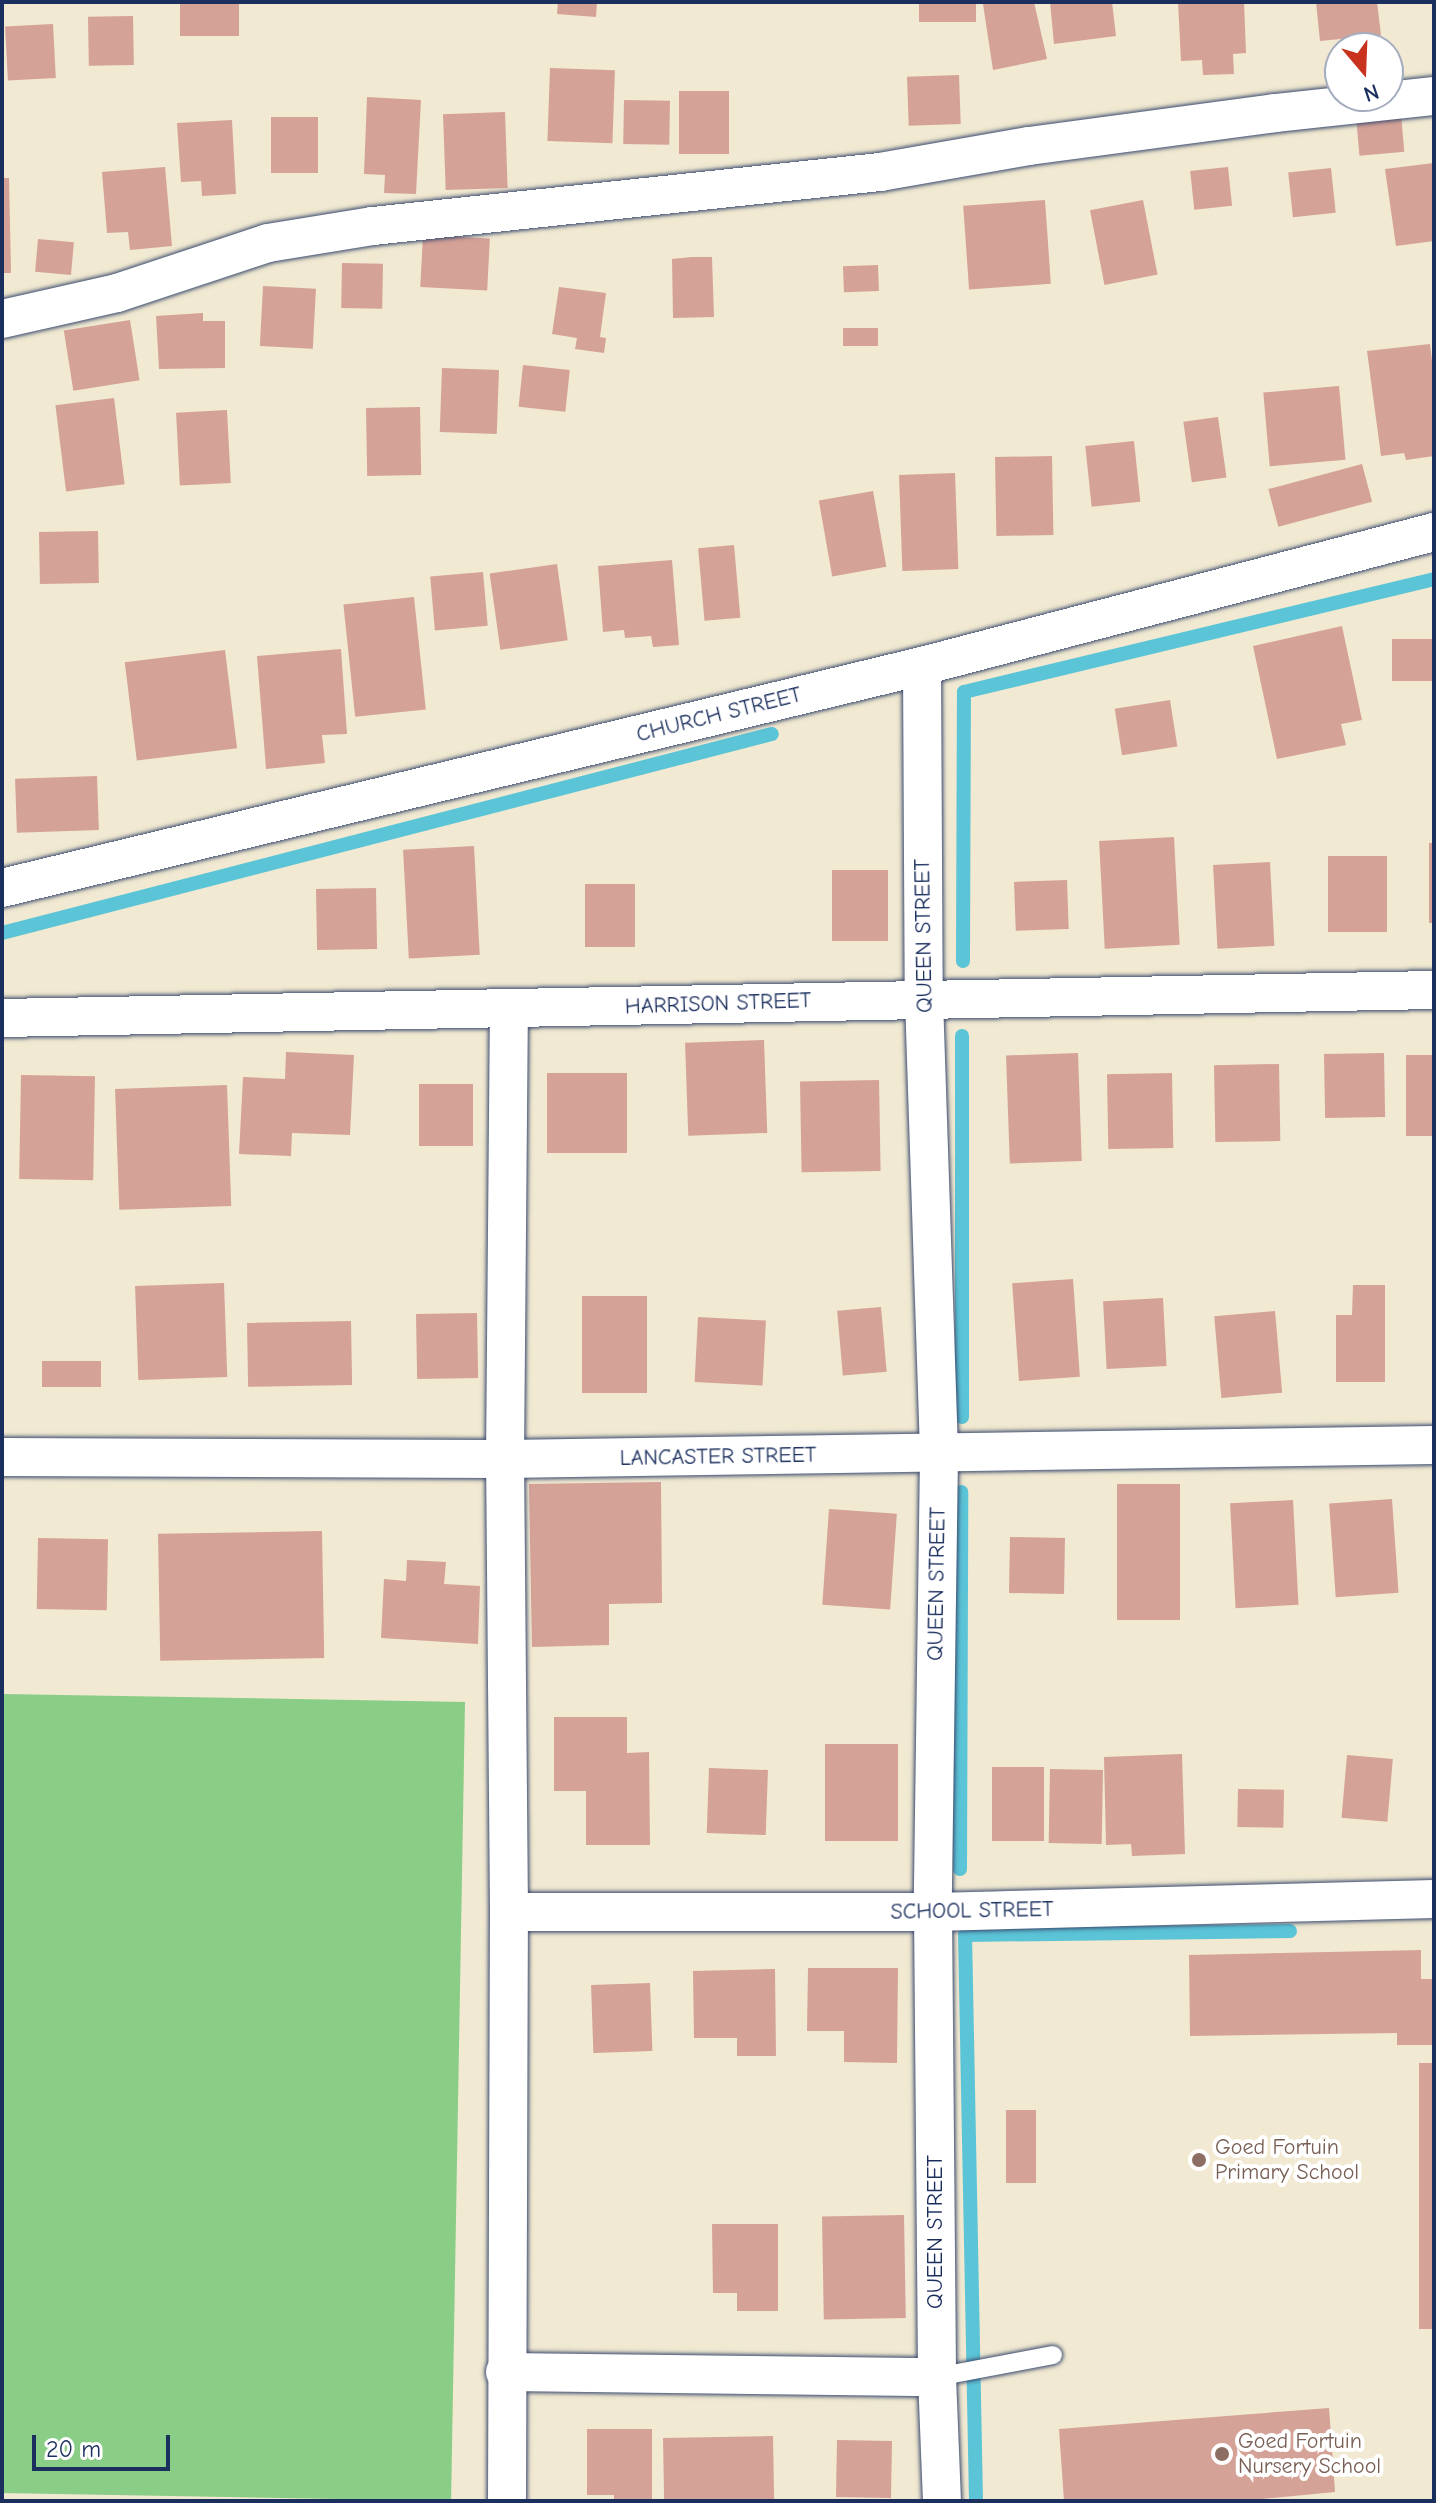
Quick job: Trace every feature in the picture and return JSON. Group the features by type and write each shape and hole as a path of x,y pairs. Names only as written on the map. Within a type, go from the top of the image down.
{"street":[{"path":"2,319 117,293 268,243 373,226 880,172 1045,144 1434,96"},
{"name":"CHURCH STREET","path":"2,888 922,666 1434,532"},
{"name":"QUEEN STREET","path":"922,666 924,999 939,1455 933,1912 947,2376 942,2501"},
{"name":"HARRISON STREET","path":"2,1018 1434,990"},
{"path":"507,2501 505,2372 509,1912 505,1459 509,1010"},
{"name":"LANCASTER STREET","path":"2,1457 505,1459 939,1455 1434,1445"},
{"name":"SCHOOL STREET","path":"509,1912 933,1912 1434,1899"},
{"path":"505,2372 947,2376"}],"lane":[{"path":"947,2376 1053,2355"}],"green space":[{"path":"2,1694 465,1702 451,2501 2,2493"}],"building":[{"path":"180,2 239,2 239,36 180,36"},
{"path":"558,2 597,2 596,17 557,14"},
{"path":"919,2 976,2 976,22 919,22"},
{"path":"1034,2 1047,59 993,70 983,4"},
{"path":"1050,2 1112,2 1116,36 1054,44"},
{"path":"1178,2 1244,2 1246,53 1233,54 1234,74 1203,75 1202,60 1181,61"},
{"path":"1316,2 1377,2 1381,32 1324,32 1324,41 1320,41"},
{"path":"133,16 134,65 89,66 88,17"},
{"path":"53,24 56,78 8,80 5,27"},
{"path":"550,68 615,70 612,143 547,141"},
{"path":"959,75 961,124 909,126 907,77"},
{"path":"679,91 729,91 729,154 679,154"},
{"path":"367,97 421,100 416,194 384,193 385,175 364,174"},
{"path":"624,100 670,101 669,145 623,144"},
{"path":"505,112 508,188 446,190 443,114"},
{"path":"1401,114 1404,152 1359,156 1356,118"},
{"path":"271,117 318,117 318,173 271,173"},
{"path":"232,120 236,194 202,196 201,181 181,182 177,123"},
{"path":"1434,163 1434,241 1396,246 1385,169"},
{"path":"165,167 172,246 130,250 128,232 107,233 102,172"},
{"path":"1228,167 1232,206 1194,210 1190,171"},
{"path":"1331,168 1336,213 1293,217 1288,172"},
{"path":"2,178 9,178 11,273 2,273"},
{"path":"1045,200 1051,284 969,290 963,206"},
{"path":"1143,200 1158,275 1104,285 1090,210"},
{"path":"423,235 490,239 487,290 420,287"},
{"path":"38,239 74,242 71,275 35,272"},
{"path":"712,257 714,317 673,318 672,259"},
{"path":"342,263 383,264 382,309 341,308"},
{"path":"878,265 879,291 844,292 843,266"},
{"path":"263,286 316,289 313,349 260,346"},
{"path":"559,287 606,293 600,337 606,338 604,353 575,349 577,338 552,334"},
{"path":"203,313 203,321 225,321 225,368 159,369 156,316"},
{"path":"130,320 140,380 73,391 64,330"},
{"path":"843,328 878,328 878,346 843,346"},
{"path":"1430,344 1434,378 1434,456 1406,460 1404,453 1381,456 1367,351"},
{"path":"523,365 570,370 565,412 519,407"},
{"path":"442,368 499,370 497,434 440,432"},
{"path":"1339,386 1345,460 1270,466 1263,393"},
{"path":"114,398 125,484 66,492 55,405"},
{"path":"420,407 421,475 367,476 366,408"},
{"path":"227,410 231,483 180,486 176,413"},
{"path":"1218,417 1226,477 1192,482 1183,422"},
{"path":"1134,441 1140,502 1092,507 1085,446"},
{"path":"1052,456 1053,535 996,536 995,457"},
{"path":"1362,464 1372,502 1278,527 1268,489"},
{"path":"955,473 958,569 902,571 899,475"},
{"path":"873,491 886,567 832,576 819,501"},
{"path":"98,531 99,583 40,584 39,532"},
{"path":"734,545 740,618 704,621 698,548"},
{"path":"672,560 679,645 653,647 651,636 625,638 624,630 603,632 598,566"},
{"path":"557,564 568,640 500,650 490,573"},
{"path":"483,572 488,626 435,630 430,577"},
{"path":"414,597 426,709 355,717 343,604"},
{"path":"1342,626 1362,720 1341,724 1346,745 1277,759 1253,646"},
{"path":"1392,639 1434,639 1434,681 1392,681"},
{"path":"341,649 347,734 322,735 325,763 266,769 257,656"},
{"path":"225,650 237,748 137,761 125,662"},
{"path":"1170,700 1177,746 1122,755 1115,709"},
{"path":"97,776 99,830 17,833 15,779"},
{"path":"1174,837 1180,945 1105,949 1099,841"},
{"path":"1429,843 1434,843 1434,923 1429,923"},
{"path":"474,846 480,955 409,959 403,850"},
{"path":"1328,856 1387,856 1387,932 1328,932"},
{"path":"1270,862 1274,946 1217,949 1213,865"},
{"path":"832,870 888,870 888,941 832,941"},
{"path":"1067,880 1069,929 1016,931 1014,882"},
{"path":"585,884 635,884 635,947 585,947"},
{"path":"376,888 377,949 317,950 316,889"},
{"path":"764,1040 767,1133 688,1136 685,1043"},
{"path":"286,1052 354,1055 350,1135 292,1133 291,1156 239,1154 243,1077 285,1079"},
{"path":"1078,1053 1082,1161 1010,1163 1006,1056"},
{"path":"1384,1053 1385,1117 1325,1118 1324,1054"},
{"path":"1406,1055 1434,1055 1434,1136 1406,1136"},
{"path":"1279,1064 1280,1141 1215,1142 1214,1065"},
{"path":"547,1073 627,1073 627,1153 547,1153"},
{"path":"1172,1073 1173,1148 1108,1149 1107,1074"},
{"path":"21,1075 95,1076 93,1180 19,1179"},
{"path":"879,1080 881,1171 802,1172 800,1081"},
{"path":"419,1084 473,1084 473,1146 419,1146"},
{"path":"227,1085 231,1206 119,1210 115,1089"},
{"path":"1073,1279 1080,1377 1019,1381 1012,1283"},
{"path":"224,1283 227,1377 138,1380 135,1286"},
{"path":"1353,1285 1385,1285 1385,1382 1336,1382 1336,1315 1352,1315"},
{"path":"582,1296 647,1296 647,1393 582,1393"},
{"path":"1163,1298 1167,1366 1107,1369 1103,1301"},
{"path":"881,1307 887,1372 843,1376 837,1311"},
{"path":"1275,1311 1282,1393 1221,1398 1214,1316"},
{"path":"477,1313 478,1378 417,1379 416,1314"},
{"path":"698,1317 766,1321 763,1385 695,1382"},
{"path":"351,1321 352,1385 248,1387 247,1323"},
{"path":"42,1361 101,1361 101,1387 42,1387"},
{"path":"661,1482 662,1603 609,1604 609,1645 532,1647 529,1484"},
{"path":"1117,1484 1180,1484 1180,1620 1117,1620"},
{"path":"1392,1499 1399,1593 1336,1597 1329,1503"},
{"path":"1293,1500 1298,1605 1236,1608 1230,1503"},
{"path":"829,1509 897,1514 890,1610 822,1605"},
{"path":"322,1531 324,1658 160,1661 158,1534"},
{"path":"1010,1537 1065,1538 1064,1594 1009,1593"},
{"path":"38,1538 108,1539 107,1610 37,1609"},
{"path":"407,1560 446,1562 444,1584 480,1586 478,1644 381,1638 384,1579 406,1581"},
{"path":"554,1717 627,1717 627,1753 649,1752 650,1845 586,1845 586,1791 554,1791"},
{"path":"825,1744 898,1744 898,1841 825,1841"},
{"path":"1182,1754 1185,1854 1132,1856 1131,1844 1106,1845 1104,1757"},
{"path":"1347,1755 1393,1759 1387,1822 1342,1818"},
{"path":"992,1767 1044,1767 1044,1841 992,1841"},
{"path":"709,1768 768,1770 766,1835 707,1833"},
{"path":"1050,1769 1103,1770 1102,1844 1049,1843"},
{"path":"1238,1789 1284,1790 1283,1828 1237,1827"},
{"path":"1421,1950 1421,1979 1434,1979 1434,2045 1397,2045 1397,2033 1190,2036 1189,1955"},
{"path":"808,1968 898,1968 897,2063 844,2062 844,2031 807,2031"},
{"path":"775,1969 776,2056 737,2056 737,2038 694,2038 693,1971"},
{"path":"650,1983 652,2051 593,2053 591,1985"},
{"path":"1419,2063 1434,2063 1434,2329 1419,2329"},
{"path":"1006,2110 1036,2110 1036,2183 1006,2183"},
{"path":"904,2215 906,2318 824,2319 822,2216"},
{"path":"712,2224 778,2224 778,2311 737,2311 737,2293 713,2293"},
{"path":"1329,2408 1335,2492 1241,2501 1064,2501 1059,2429"},
{"path":"587,2429 652,2429 652,2501 614,2501 614,2495 587,2495"},
{"path":"773,2436 774,2501 664,2501 663,2438"},
{"path":"837,2440 892,2441 891,2498 836,2497"}],"waterway":[{"path":"963,961 964,692 1434,579"},
{"path":"2,933 772,734"},
{"path":"962,1036 962,1417"},
{"path":"960,1869 961,1492"},
{"path":"976,2501 965,1935 1290,1931"}],"place":[{"name":"Goed Fortuin Primary School","path":"1199,2160"},
{"name":"Goed Fortuin Nursery School","path":"1222,2454"}]}
